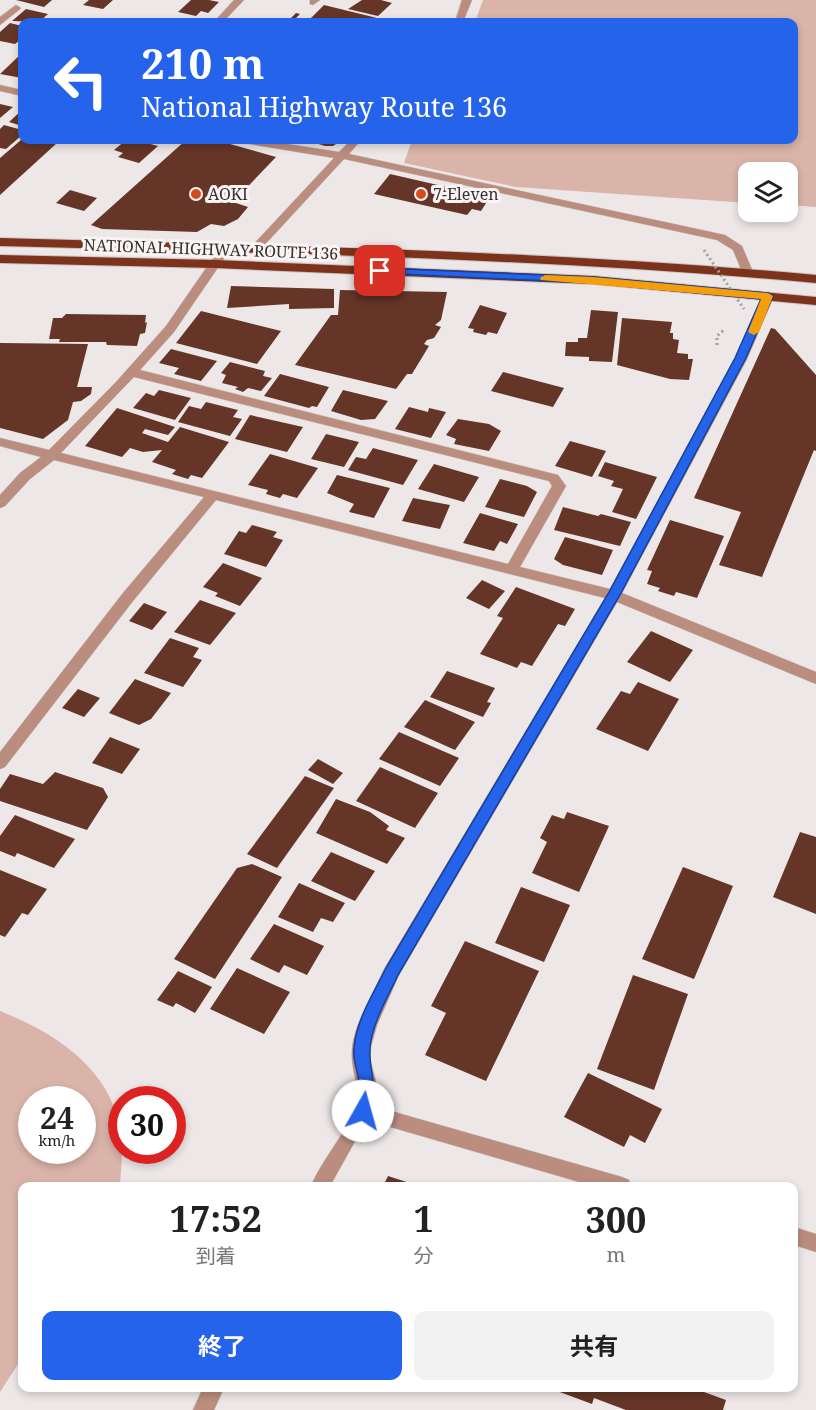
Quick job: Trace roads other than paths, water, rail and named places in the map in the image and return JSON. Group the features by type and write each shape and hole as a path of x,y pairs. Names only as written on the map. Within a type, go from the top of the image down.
{"highway":[{"name":"NATIONAL HIGHWAY ROUTE 136","path":"0,242 554,261 747,272 816,279"},
{"name":"NATIONAL HIGHWAY ROUTE 136","path":"0,259 215,264 593,280 816,301"}],"street":[{"path":"222,18 239,0"},
{"path":"460,18 467,0"},
{"path":"0,22 16,8"},
{"path":"0,88 18,92"},
{"path":"268,144 339,156 722,237 738,248 747,272"},
{"path":"255,249 352,144"},
{"path":"0,503 25,476 50,456 132,372 170,328 226,248"},
{"path":"322,1182 363,1111 367,1082 361,1059 362,1046 368,1025 392,971 614,595 741,358 768,296"},
{"path":"132,372 553,478 559,486 512,569"},
{"path":"0,442 614,595 816,678"},
{"path":"0,763 128,597 212,496"},
{"path":"363,1111 608,1182"},
{"path":"798,1237 816,1243"},
{"path":"203,1410 212,1392"}],"place":[{"name":"AOKI","path":"196,194"},
{"name":"7-Eleven","path":"421,194"}]}
